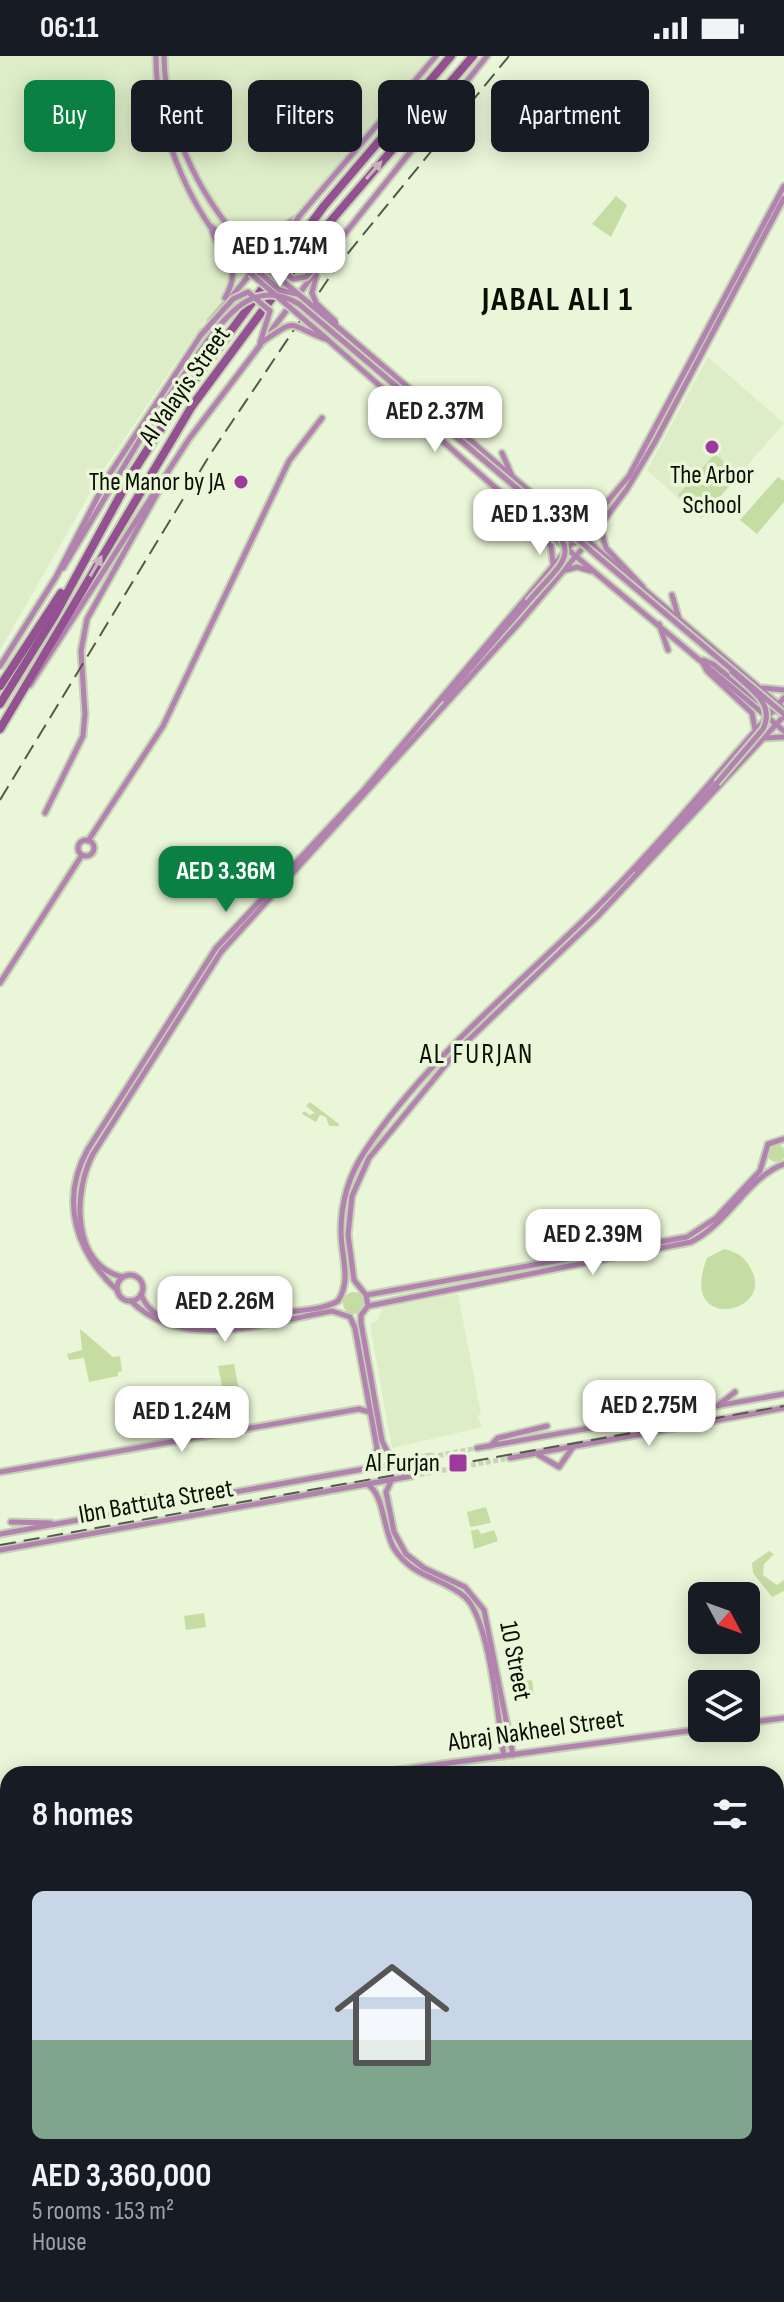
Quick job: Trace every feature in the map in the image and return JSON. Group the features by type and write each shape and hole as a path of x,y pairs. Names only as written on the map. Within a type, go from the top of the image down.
{"highway":[{"name":"Al Yalayis Street","path":"0,704 54,617 133,472 180,399 324,206 451,56"},
{"name":"Al Yalayis Street","path":"0,729 146,478 192,406 317,237 473,56"},
{"path":"0,686 72,580"}],"street":[{"path":"156,56 159,100 172,148 233,272 231,286 218,311"},
{"path":"164,56 167,99 179,140 200,183 229,226 260,262 783,711"},
{"path":"59,571 109,475 218,311 436,56"},
{"path":"341,330 316,303 312,293 313,281 379,187 487,56"},
{"path":"783,711 772,712 767,717 601,902 455,1044 370,1144 354,1172 344,1203 341,1232 347,1284 340,1299 317,1307 197,1325 158,1314 147,1305 141,1294 142,1283 137,1278 123,1277 105,1270 91,1252 81,1224 79,1197 93,1154 220,942 363,791 629,476 784,186"},
{"path":"436,713 577,556 601,525 655,442 784,198"},
{"path":"229,226 249,241 262,242 298,218"},
{"path":"298,218 273,256 276,266 293,279 306,277 343,235"},
{"path":"211,226 288,307 516,506 702,660 784,734"},
{"path":"26,688 163,479 260,343 329,255"},
{"path":"252,270 279,290 298,294"},
{"path":"201,335 233,299 248,292 270,311 260,343"},
{"path":"0,666 142,436 230,311 253,297 274,295 299,304 783,711"},
{"path":"260,343 282,327 292,324 328,340"},
{"path":"82,855 92,854 90,842 168,717 289,461 322,418"},
{"path":"502,453 513,477"},
{"path":"45,813 83,736 81,651 87,619 163,479"},
{"path":"365,1469 377,1452 355,1328 350,1317 343,1312 332,1311 202,1331 164,1323 121,1297 98,1273 82,1248 75,1227 73,1195 83,1158 221,952 366,795 561,562 566,548 560,531 527,498"},
{"path":"559,517 579,521 606,504"},
{"path":"516,506 572,542 587,543"},
{"path":"516,506 551,546 552,566"},
{"path":"601,525 606,548 648,594"},
{"path":"562,573 580,567 598,574"},
{"path":"672,595 680,620"},
{"path":"659,623 668,650"},
{"path":"630,882 644,862 763,729 767,716 761,699 719,658"},
{"path":"702,660 713,664 772,712"},
{"path":"702,660 704,668 752,713 755,720 753,734"},
{"path":"755,684 773,692 784,690"},
{"path":"782,1141 766,1147 761,1169 716,1218 679,1240 379,1295 366,1295 360,1290 352,1272 348,1221 355,1186 369,1158 458,1050 630,882 776,725 783,711 784,698"},
{"path":"764,738 784,734"},
{"path":"82,855 79,846 90,842"},
{"path":"0,983 82,855"},
{"path":"765,1159 781,1165"},
{"path":"350,1317 361,1315 368,1306 691,1242 720,1223 767,1173 781,1165"},
{"path":"118,1291 123,1277"},
{"path":"344,1292 360,1290"},
{"path":"131,1301 141,1294"},
{"path":"366,1295 368,1306"},
{"path":"340,1299 343,1312"},
{"path":"361,1315 383,1446 393,1458 403,1462"},
{"path":"714,1407 735,1392"},
{"path":"477,1448 784,1394"},
{"path":"0,1472 359,1409 370,1413"},
{"path":"510,1458 784,1410"},
{"path":"618,1413 651,1417"},
{"path":"490,1446 498,1438 547,1426"},
{"path":"535,1454 559,1467 573,1447"},
{"name":"Ibn Battuta Street","path":"0,1534 431,1457"},
{"name":"Ibn Battuta Street","path":"0,1550 412,1476"},
{"path":"390,1542 398,1541 386,1492 392,1479"},
{"name":"10 Street","path":"366,1484 375,1491 390,1542 416,1572 457,1591 474,1608 481,1627 504,1756"},
{"path":"135,1511 144,1498"},
{"path":"11,1522 60,1524"},
{"name":"10 Street","path":"398,1541 419,1566 465,1587 480,1602 489,1623 513,1755"},
{"path":"496,1705 500,1713 504,1710"},
{"path":"760,1721 784,1718"},
{"name":"Abraj Nakheel Street","path":"428,1766 688,1731"}],"shaded area":[{"path":"0,56 431,56 410,80 378,80 378,117 362,136 362,80 248,80 248,152 348,152 225,295 185,349 104,469 0,650"},
{"path":"616,196 627,205 611,237 592,224"},
{"name":"The Arbor School","path":"708,357 784,423 701,519 647,470"},
{"path":"715,454 739,475 702,517 678,495"},
{"path":"778,477 784,481 784,502 757,534 740,520"},
{"path":"310,1102 339,1126 329,1126 326,1117 320,1115 316,1122 302,1114 304,1111 310,1115 315,1113 306,1106"},
{"path":"772,1144 780,1144 785,1153 783,1160 772,1162 767,1157 767,1149"},
{"path":"724,1249 747,1262 755,1286 750,1298 740,1306 726,1309 714,1307 704,1298 701,1282 707,1258"},
{"path":"354,1292 362,1295 365,1303 362,1311 354,1314 346,1311 343,1303 346,1295"},
{"path":"458,1294 481,1414 477,1416 483,1427 392,1448 370,1325 378,1320 382,1308"},
{"path":"80,1329 113,1357 120,1356 122,1371 118,1372 118,1376 89,1382 84,1358 69,1360 67,1354 82,1350"},
{"path":"234,1364 241,1400 225,1401 218,1366"},
{"path":"486,1507 491,1523 470,1527 467,1512"},
{"path":"478,1529 481,1534 494,1530 498,1541 474,1549 471,1531"},
{"path":"769,1551 774,1554 764,1564 763,1575 777,1585 784,1580 784,1591 772,1597 753,1573 752,1563"},
{"path":"204,1613 206,1627 186,1630 184,1616"},
{"path":"532,1680 534,1694 514,1697 511,1683"}],"tunnel":[{"path":"431,1457 477,1448"},
{"path":"412,1476 510,1458"}],"railway":[{"path":"0,800 211,453 335,269 509,56"},
{"path":"0,1545 784,1406"}],"place":[{"name":"The Arbor School","path":"712,447"},
{"name":"The Manor by JA","path":"241,482"},
{"name":"Al Furjan","path":"458,1463"}],"district":[{"name":"JABAL ALI 1","path":"558,299"},
{"name":"AL FURJAN","path":"477,1054"}]}
